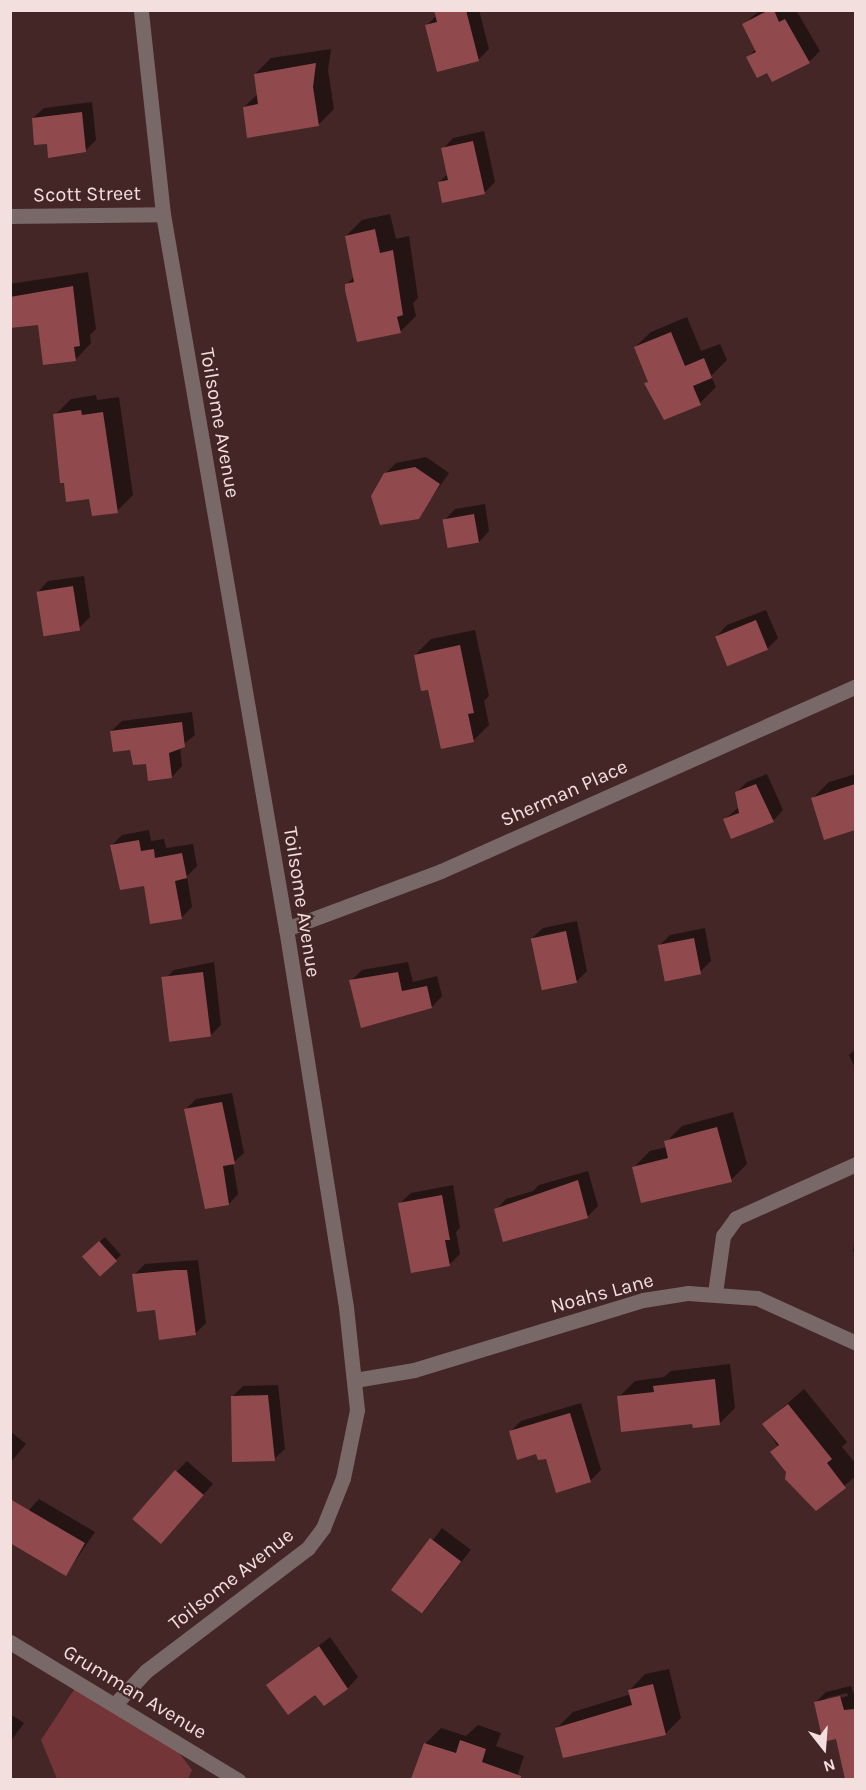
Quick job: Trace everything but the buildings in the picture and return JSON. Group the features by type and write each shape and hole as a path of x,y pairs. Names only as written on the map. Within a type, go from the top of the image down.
{"street":[{"name":"Toilsome Avenue","path":"116,1703 146,1671 308,1548 323,1528 343,1478 354,1428 355,1380 286,929 163,214 141,10"},
{"name":"Scott Street","path":"10,216 163,214"},
{"name":"Sherman Place","path":"286,929 441,871 855,686"},
{"path":"715,1293 723,1236 736,1218 855,1164"},
{"name":"Noahs Lane","path":"355,1380 414,1370 643,1300 715,1293 757,1298 855,1343"},
{"name":"Grumman Avenue","path":"10,1642 116,1703 238,1779"}],"shaded area":[{"path":"79,1682 164,1733 192,1770 188,1779 57,1779 41,1740"}]}
